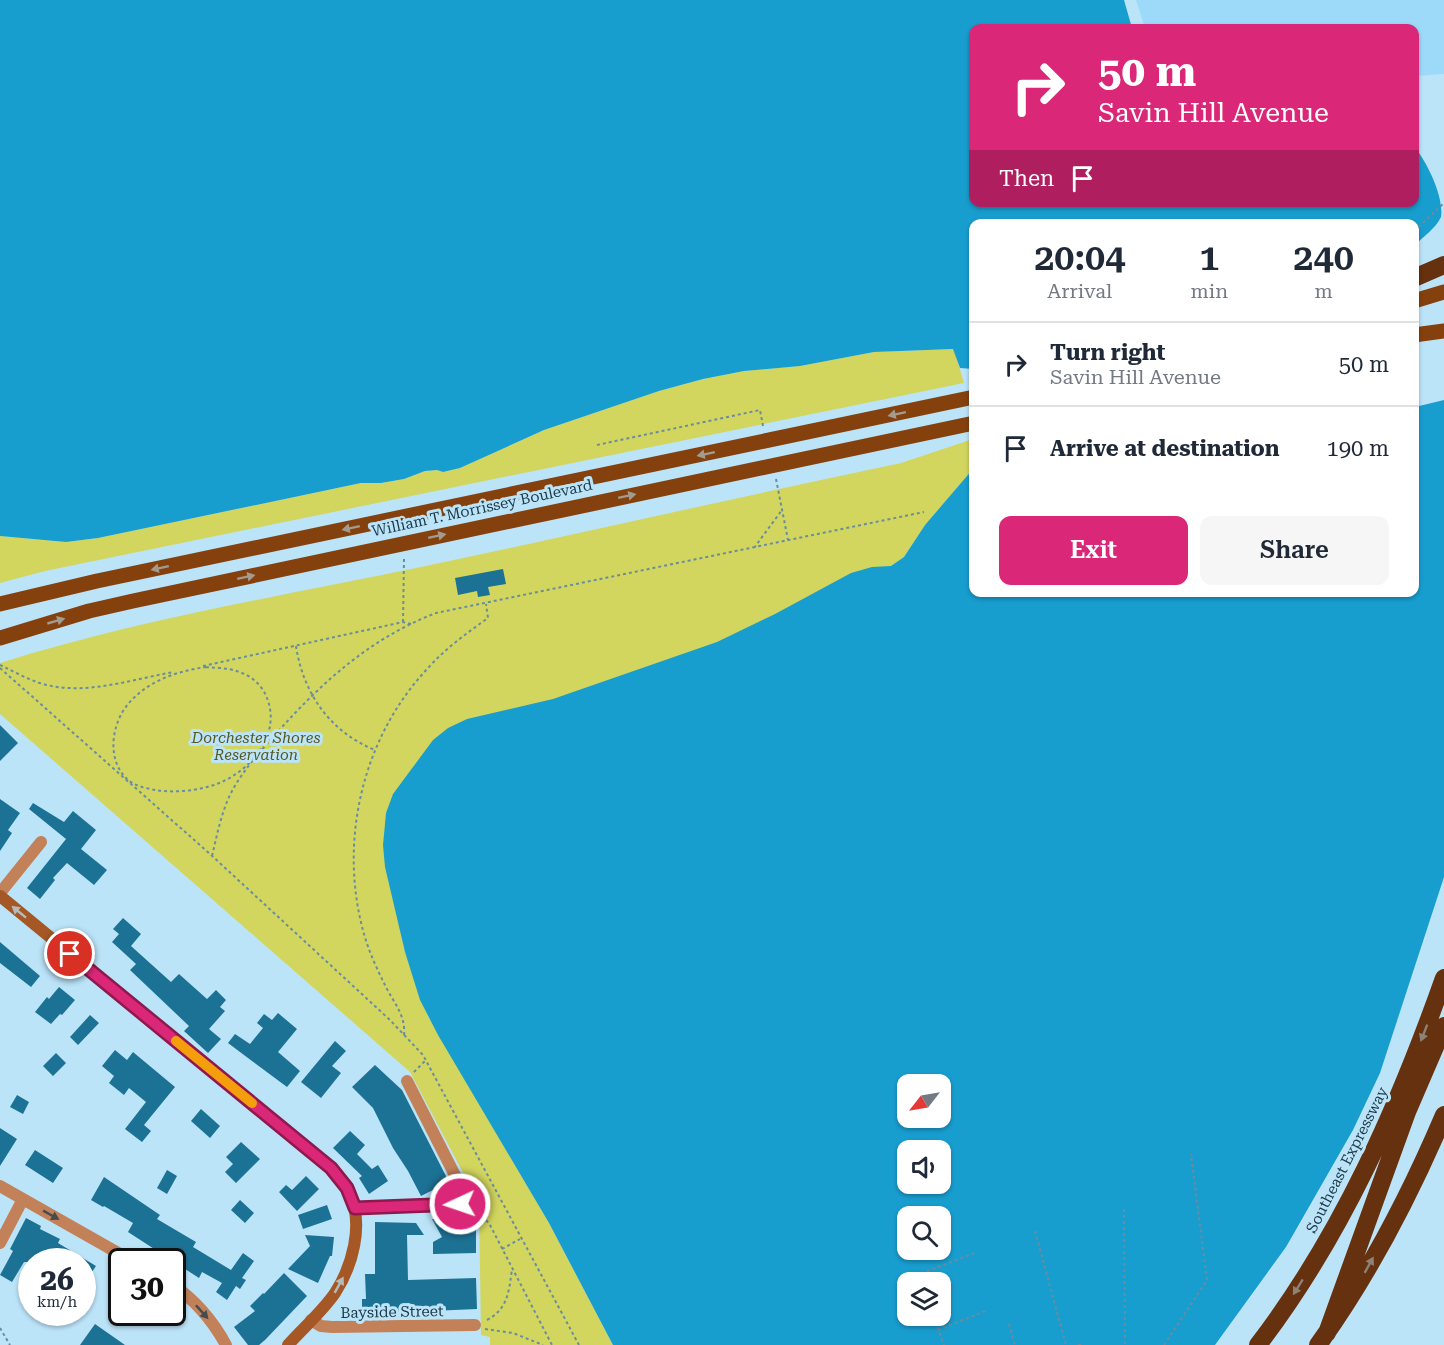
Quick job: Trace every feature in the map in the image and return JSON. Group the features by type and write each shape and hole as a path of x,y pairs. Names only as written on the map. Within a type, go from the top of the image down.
{"highway":[{"path":"1419,276 1444,265"},
{"name":"Southeast Expressway","path":"1258,1345 1329,1237 1362,1177 1393,1112 1444,978"},
{"path":"1323,1339 1407,1112 1444,1026"},
{"path":"1329,1237 1407,1112 1444,1037"},
{"path":"1323,1339 1390,1228 1413,1185 1444,1115"}],"main road":[{"path":"1419,300 1444,292"},
{"path":"1419,334 1444,331"},
{"name":"William T. Morrissey Boulevard","path":"0,604 98,581 969,399"},
{"name":"William T. Morrissey Boulevard","path":"0,638 89,611 138,600 967,425"}],"street":[{"path":"40,842 0,895 331,1168 347,1188 355,1208 355,1235 347,1268 334,1294 288,1345"},
{"path":"355,1208 457,1205 464,1200 464,1193 407,1081"},
{"path":"0,1186 109,1248"},
{"path":"0,1244 23,1199"},
{"path":"186,1294 207,1317 226,1345"},
{"name":"Bayside Street","path":"311,1320 321,1326 332,1328 475,1325"}],"path":[{"path":"1419,226 1444,203"},
{"path":"597,445 760,410 767,441"},
{"path":"773,465 788,540"},
{"path":"754,548 782,510"},
{"path":"411,624 403,622 296,645 186,670 155,682 140,692 123,711 114,737 114,753 120,769 126,779 135,784 160,790 197,789 216,784 248,764 312,696 362,652 411,624 436,613 924,512"},
{"path":"403,622 404,558"},
{"path":"404,1035 405,1025 401,1012 386,987 364,934 354,878 356,821 361,792 375,750 394,713 428,668 449,648 488,618 486,604"},
{"path":"296,645 302,674 312,696 324,713 338,729 375,750"},
{"path":"0,667 34,681 69,688 92,687 206,667 231,669 245,674 256,682 265,693 271,708 272,721 269,735 231,794 219,824 212,856"},
{"path":"0,667 212,856 423,1055 578,1345"},
{"path":"1164,1345 1207,1280 1191,1154"},
{"path":"464,1200 478,1208 483,1214 552,1345"},
{"path":"1124,1209 1125,1345"},
{"path":"1035,1231 1066,1345"},
{"path":"502,1249 521,1239"},
{"path":"925,1272 977,1252"},
{"path":"475,1325 490,1319 502,1308 508,1298 512,1269"},
{"path":"938,1330 988,1310"},
{"path":"1009,1324 1015,1345"},
{"path":"475,1325 493,1331 513,1333 543,1345"},
{"path":"937,1326 944,1345"},
{"path":"0,1328 10,1345"}],"shaded area":[{"path":"0,0 1124,0 1131,24 969,24 969,207 1419,207 1419,153 1440,199 1441,217 1433,229 1419,241 1419,219 969,219 969,369 960,368 953,349 874,352 800,366 744,371 659,391 544,430 460,468 443,472 425,471 404,479 381,483 361,483 98,538 66,542 0,536"},
{"path":"1136,0 1444,0 1444,74 1419,76 1419,24 1144,24"},
{"path":"1444,400 1444,877 1380,1073 1353,1130 1286,1247 1215,1345 613,1345 549,1223 438,1035 420,1000 405,952 385,867 383,845 386,813 393,794 433,740 448,728 467,719 553,699 717,642 851,573 872,567 891,566 904,557 925,525 969,474 969,597 1419,597 1419,406"}],"green space":[{"path":"954,349 964,383 45,571 0,583 0,536 66,542 98,538 361,483 381,483 404,479 425,471 443,472 460,468 544,430 659,391 703,379 744,371 800,366 874,352"},
{"name":"Dorchester Shores Reservation","path":"969,440 969,474 925,525 904,557 391,887 405,952 428,1016 549,1223 613,1345 490,1345 490,1337 481,1335 479,1203 410,1072 0,714 0,663 103,634 206,610 416,568 901,463"}],"building":[{"path":"503,569 506,584 488,587 490,595 478,597 477,591 458,595 455,578"},
{"path":"0,725 18,743 0,761"},
{"path":"0,799 20,813 8,830 12,833 0,851"},
{"path":"33,803 64,822 73,811 96,830 81,849 107,870 94,885 67,863 53,878 55,880 40,899 27,888 66,839 29,809"},
{"path":"123,918 141,934 131,946 171,982 179,974 207,999 216,990 226,1000 220,1007 225,1011 209,1029 221,1039 208,1053 184,1031 189,1026 130,970 136,964 112,942 119,934 113,929"},
{"path":"0,942 40,976 31,987 0,963"},
{"path":"59,987 75,1000 51,1024 35,1012"},
{"path":"278,1013 297,1029 278,1052 300,1071 287,1087 228,1043 235,1034 250,1044 263,1028 257,1023 264,1014 272,1020"},
{"path":"90,1015 99,1023 78,1045 70,1037"},
{"path":"335,1041 346,1051 332,1066 341,1073 321,1098 301,1082"},
{"path":"115,1050 127,1060 133,1052 175,1087 144,1125 151,1131 142,1142 125,1129 146,1102 129,1088 124,1095 109,1083 114,1076 102,1066"},
{"path":"56,1053 66,1063 53,1076 43,1066"},
{"path":"375,1065 402,1090 449,1182 421,1196 373,1108 352,1087"},
{"path":"17,1095 29,1102 23,1114 10,1107"},
{"path":"201,1109 220,1126 210,1138 191,1121"},
{"path":"0,1128 17,1139 0,1166"},
{"path":"350,1131 365,1145 357,1154 372,1169 378,1165 388,1181 369,1194 359,1178 362,1176 333,1148"},
{"path":"241,1142 260,1159 236,1183 225,1172 233,1164 226,1157"},
{"path":"35,1150 63,1168 53,1183 25,1165"},
{"path":"167,1170 177,1176 167,1194 157,1188"},
{"path":"306,1176 319,1189 297,1211 279,1192 286,1185 292,1190"},
{"path":"104,1177 160,1215 157,1219 196,1242 193,1247 231,1270 243,1253 254,1261 242,1278 246,1280 240,1289 236,1286 227,1300 216,1292 222,1283 202,1272 199,1278 186,1270 186,1248 153,1248 128,1232 133,1223 91,1200"},
{"path":"240,1200 254,1213 245,1223 231,1210"},
{"path":"327,1205 332,1219 303,1229 298,1215"},
{"path":"26,1218 41,1226 40,1229 60,1239 58,1243 66,1248 18,1248 18,1272 12,1282 0,1275 13,1251 10,1249"},
{"path":"432,1219 476,1219 476,1253 433,1254 433,1242 442,1237"},
{"path":"375,1222 416,1223 424,1235 407,1235 408,1280 476,1278 477,1309 362,1314 362,1299 366,1299 365,1274 375,1274"},
{"path":"305,1235 334,1237 332,1256 318,1283 288,1269 310,1246"},
{"path":"284,1273 307,1296 259,1345 248,1345 234,1327 255,1311 250,1306"},
{"path":"96,1325 125,1345 80,1345"}],"slow traffic":[{"path":"176,1041 252,1103"}],"route":[{"path":"70,954 331,1168 347,1188 355,1208 460,1204"}]}
